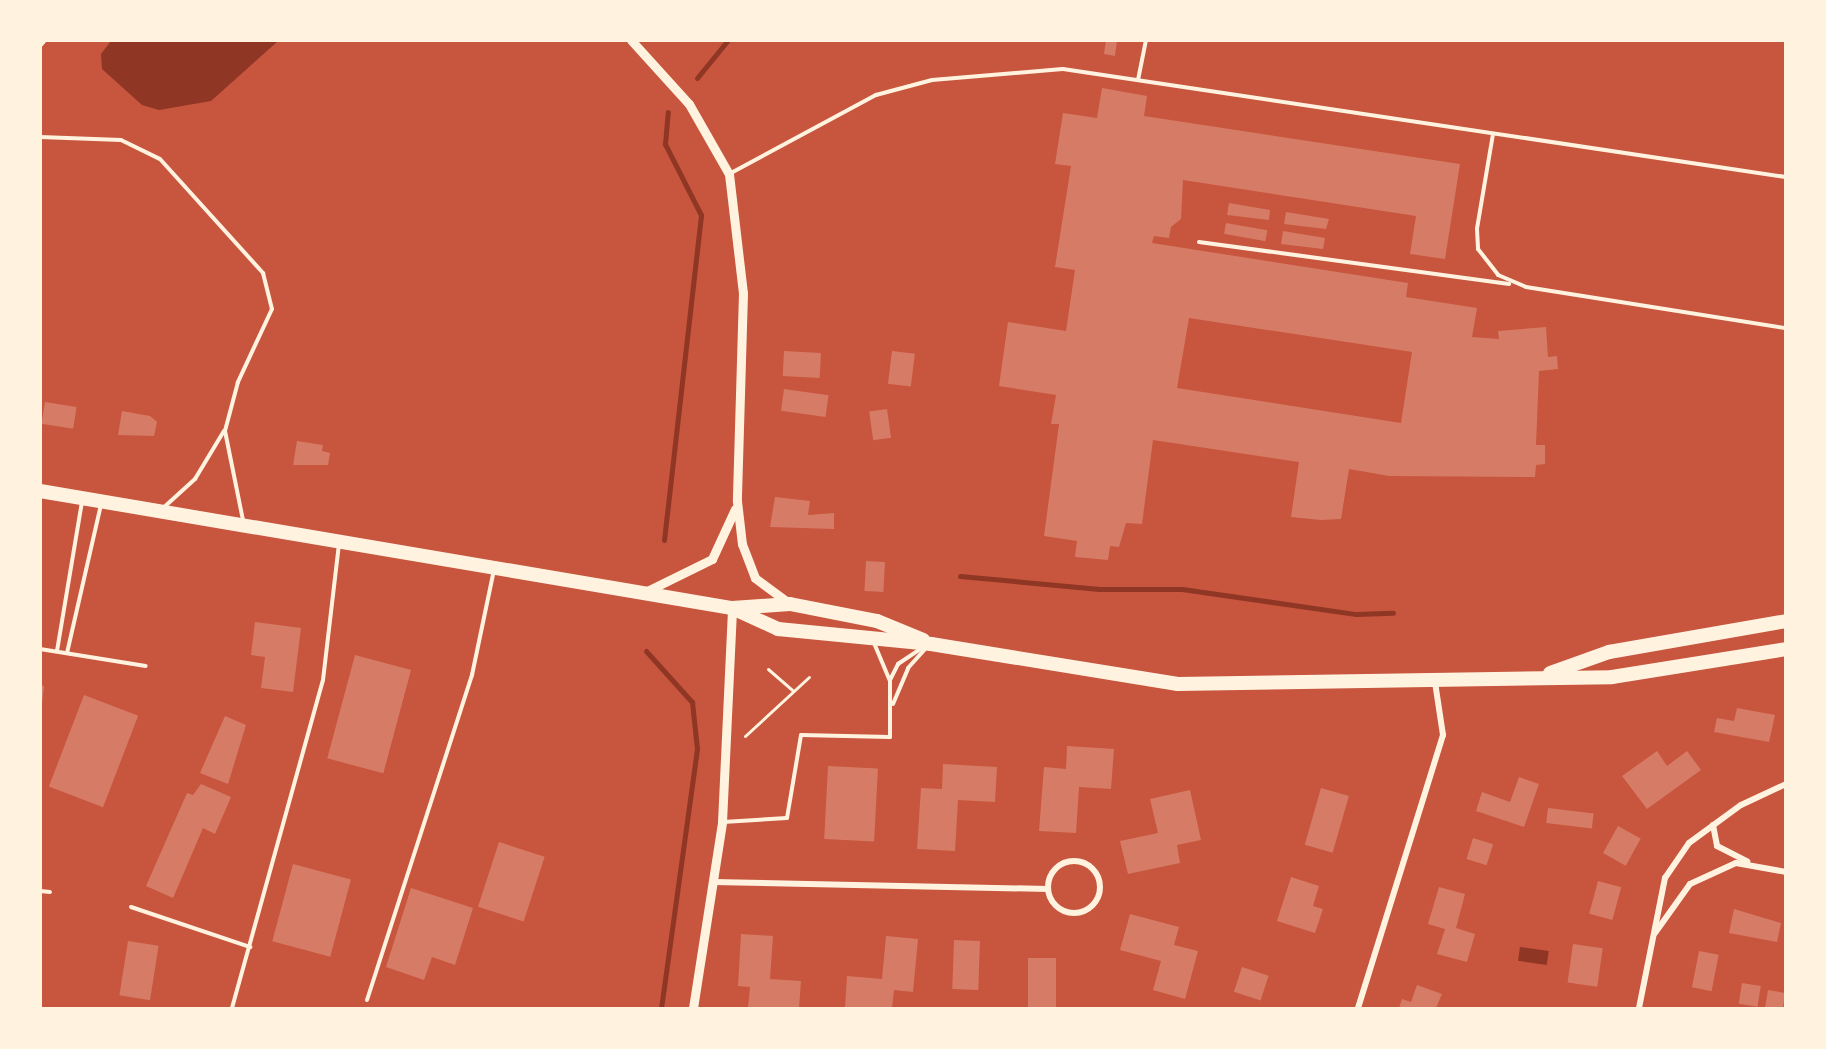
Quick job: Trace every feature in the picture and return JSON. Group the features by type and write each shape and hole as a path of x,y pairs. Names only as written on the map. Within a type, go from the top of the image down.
{"highway":[{"path":"40,491 339,544 732,608 790,604 877,621 931,644"},
{"path":"732,608 778,629 874,642 931,644 1178,684 1435,682 1543,676 1612,677 1785,649"},
{"path":"1543,676 1609,652 1785,621"}],"street":[{"path":"631,40 689,104 729,174 742,292 737,501 749,569 790,604"},
{"path":"642,594 712,559 730,531 737,501"},
{"path":"693,1008 722,822 732,608"},
{"path":"1358,1008 1443,735 1435,682"},
{"path":"1639,1008 1665,878 1689,843 1713,825 1785,784"},
{"path":"1713,825 1718,846 1726,855 1785,872"},
{"path":"1075,861 1091,867 1099,883 1097,900 1077,913 1054,905 1048,890 1052,873 1075,861"},
{"path":"1653,936 1690,884 1736,863 1754,863"},
{"path":"713,882 1048,890"}],"lane":[{"path":"40,46 45,40"},
{"path":"1138,80 1146,40"},
{"path":"729,174 876,95 932,80 1063,69 1785,177"},
{"path":"1493,134 1478,249 1510,284"},
{"path":"40,137 121,140 160,159 256,260 272,309 238,382 225,431 195,479 159,512"},
{"path":"1199,242 1510,284 1785,328"},
{"path":"225,431 245,527"},
{"path":"57,651 82,499"},
{"path":"67,653 101,502"},
{"path":"232,1008 323,680 339,544"},
{"path":"367,1000 472,675 494,570"},
{"path":"722,822 787,818 797,739 811,734 890,737 892,705 890,681 874,642"},
{"path":"890,681 898,664 931,644"},
{"path":"892,705 908,668 931,644"},
{"path":"40,649 146,666"},
{"path":"40,891 50,892"},
{"path":"131,907 250,947"}],"path":[{"path":"768,669 794,691"},
{"path":"745,736 810,677"}],"shaded area":[{"path":"111,41 278,41 211,101 159,110 142,105 102,69 101,54"},
{"path":"1520,947 1549,951 1547,965 1518,961"}],"building":[{"path":"1106,40 1117,40 1115,56 1104,54"},
{"path":"1102,88 1147,96 1144,116 1460,164 1445,259 1410,254 1416,216 1183,180 1181,219 1171,227 1169,238 1154,236 1152,243 1408,283 1406,297 1477,308 1472,337 1499,339 1498,331 1546,327 1548,357 1557,356 1558,369 1539,371 1536,445 1545,445 1545,464 1536,465 1535,477 1389,476 1349,469 1341,519 1321,520 1291,517 1299,462 1153,440 1142,524 1126,523 1119,547 1110,546 1108,560 1075,557 1077,541 1044,536 1059,424 1051,424 1056,395 999,386 1008,322 1066,331 1075,270 1055,267 1071,166 1055,164 1063,113 1097,118","holes":["1189,318 1412,352 1401,423 1177,388"]},
{"path":"1229,203 1270,210 1269,220 1227,215"},
{"path":"1286,212 1329,219 1326,229 1284,224"},
{"path":"1226,223 1267,230 1265,241 1224,234"},
{"path":"1283,231 1325,238 1323,249 1281,244"},
{"path":"784,351 821,353 820,378 783,376"},
{"path":"892,351 915,354 911,387 888,384"},
{"path":"784,389 829,395 826,417 781,411"},
{"path":"45,402 77,407 73,429 42,424"},
{"path":"887,409 891,438 873,440 869,412"},
{"path":"122,411 150,416 157,422 154,436 118,435"},
{"path":"297,441 323,445 322,451 330,453 328,465 293,465"},
{"path":"775,497 810,501 808,515 834,513 834,529 770,527"},
{"path":"866,561 885,562 883,592 864,591"},
{"path":"255,622 301,628 293,692 261,688 265,657 251,655"},
{"path":"355,655 411,670 383,773 327,758"},
{"path":"40,685 44,686 42,704 40,703"},
{"path":"84,695 138,716 103,807 49,786"},
{"path":"1737,708 1775,715 1769,742 1714,732 1717,718 1734,721"},
{"path":"225,716 246,725 228,784 200,773"},
{"path":"1067,746 1114,749 1111,789 1079,787 1076,833 1039,831 1044,767 1066,769"},
{"path":"1657,751 1667,766 1687,751 1701,770 1647,809 1622,776"},
{"path":"943,764 997,767 995,802 958,800 955,851 917,849 921,788 942,789"},
{"path":"828,766 878,769 874,842 824,839"},
{"path":"1519,777 1539,784 1524,827 1476,811 1482,792 1510,802"},
{"path":"201,784 231,797 215,834 203,828 173,898 146,886 187,793 193,795"},
{"path":"1321,788 1349,796 1333,853 1305,845"},
{"path":"1190,790 1201,840 1177,845 1180,863 1128,874 1120,841 1158,833 1150,799"},
{"path":"1548,808 1594,814 1592,828 1546,823"},
{"path":"1618,826 1641,839 1626,866 1603,853"},
{"path":"1473,838 1493,844 1487,865 1467,859"},
{"path":"499,842 545,857 524,922 478,907"},
{"path":"293,864 351,880 330,957 272,941"},
{"path":"1291,877 1319,886 1313,906 1323,909 1315,933 1277,921"},
{"path":"1598,881 1621,887 1612,920 1589,914"},
{"path":"1439,887 1465,894 1456,928 1475,934 1467,962 1437,954 1445,929 1428,924"},
{"path":"411,888 473,908 455,965 432,957 424,980 386,967"},
{"path":"1734,909 1781,923 1777,942 1729,933"},
{"path":"1130,914 1179,927 1174,945 1198,951 1185,999 1153,990 1161,961 1120,950"},
{"path":"741,934 773,936 770,979 801,981 799,1008 748,1008 750,987 738,986"},
{"path":"886,936 918,939 913,992 894,990 892,1008 845,1007 847,976 882,979"},
{"path":"954,940 980,941 978,990 952,989"},
{"path":"128,941 159,946 150,1000 119,995"},
{"path":"1573,944 1603,948 1597,987 1568,983"},
{"path":"1699,951 1719,955 1712,991 1692,987"},
{"path":"1028,958 1056,958 1056,1008 1028,1008"},
{"path":"1242,967 1269,976 1261,1000 1234,992"},
{"path":"1742,983 1761,986 1757,1007 1739,1004"},
{"path":"1417,985 1442,994 1436,1008 1399,1008 1402,999 1411,1002"},
{"path":"1768,990 1785,993 1783,1008 1765,1008"}],"waterway":[{"path":"697,78 728,40"},
{"path":"664,540 701,215 665,144 668,112"},
{"path":"960,576 1099,589 1182,589 1356,614 1393,613"},
{"path":"646,651 692,702 697,749 661,1008"}]}
